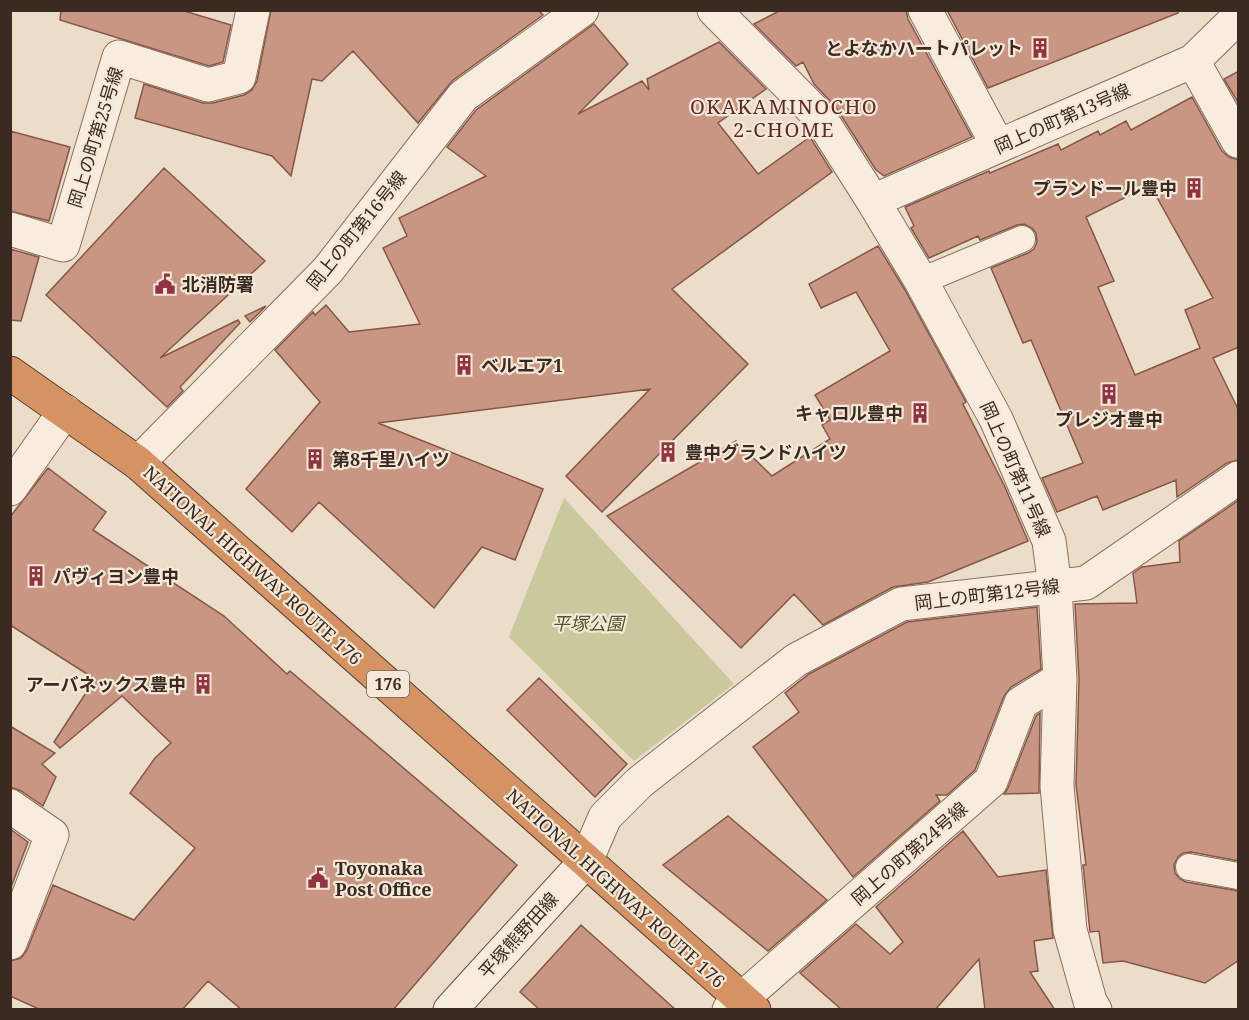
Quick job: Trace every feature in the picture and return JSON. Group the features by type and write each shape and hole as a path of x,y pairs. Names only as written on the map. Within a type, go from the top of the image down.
{"highway":[{"name":"NATIONAL HIGHWAY ROUTE 176","path":"10,373 138,463 586,861 742,1006"}],"street":[{"name":"岡上の町第25号線","path":"10,229 63,245 119,57 208,85 239,77 253,10"},
{"path":"926,10 998,146"},
{"name":"岡上の町第16号線","path":"138,463 328,270 463,96 568,14"},
{"name":"岡上の町第11号線","path":"733,16 819,116 873,201 921,281 996,418 1049,541 1055,586 1060,679 1057,786 1070,930 1090,1001 1095,1010"},
{"name":"岡上の町第13号線","path":"873,201 1193,61 1239,17"},
{"path":"1193,61 1239,141"},
{"path":"10,489 65,411"},
{"name":"岡上の町第12号線","path":"586,861 605,817 640,782 796,660 902,604 1086,583 1239,477"},
{"name":"岡上の町第24号線","path":"742,1006 991,781 1022,704 1060,679"},
{"path":"10,806 52,834 10,943"},
{"name":"平塚熊野田線","path":"450,1010 586,861"}],"lane":[{"path":"921,281 1022,239"},
{"path":"1189,867 1239,876"}],"green space":[{"name":"平塚公園","path":"564,498 734,684 634,761 509,637"}],"building":[{"path":"61,10 181,10 231,25 223,62 209,66 60,20"},
{"path":"271,10 538,10 543,15 452,81 418,123 353,51 322,81 312,79 291,176 272,156 135,118 144,84 203,103 213,103 244,95 252,90 257,81"},
{"path":"781,10 906,10 908,19 972,137 884,176 876,170 835,106 814,84 803,62 796,66 754,24"},
{"name":"とよなかハートパレット","path":"947,10 1178,10 1178,13 988,88"},
{"path":"594,24 628,64 578,114 642,81 649,90 647,79 719,42 766,89 718,123 758,174 810,137 832,172 672,289 748,364 602,512 566,476 650,389 378,423 543,489 515,560 482,547 434,608 319,502 292,532 246,489 320,402 275,350 313,312 315,315 326,305 349,332 420,324 383,248 407,236 399,218 486,176 447,147 476,110"},
{"path":"1239,71 1239,104 1224,79"},
{"path":"1192,97 1222,151 1229,157 1239,160 1239,347 1213,358 1239,411 1239,460 1227,463 1177,497 1176,480 1103,510 1097,496 1057,512 1042,478 1083,463 1031,340 1023,343 991,268 1034,249 1037,242 1036,233 1024,224 1017,225 980,240 978,236 929,258 911,228 914,226 905,207 1058,144 1061,150 1098,131 1100,135 1126,121 1131,130","holes":["1150,185 1213,298 1185,310 1200,348 1135,375 1098,287 1114,281 1086,217"]},
{"path":"10,131 70,147 49,221 10,211"},
{"name":"北消防署","path":"164,168 265,261 160,358 238,320 240,323 180,387 183,391 167,407 46,295"},
{"path":"878,246 905,290 966,402 963,404 1005,487 1028,541 928,582 893,587 823,625 794,594 741,648 607,516 736,441 772,476 830,439 822,425 830,420 815,395 890,351 856,292 821,308 809,284"},
{"path":"10,249 39,257 21,321 10,320"},
{"path":"266,306 250,322 245,316"},
{"path":"48,468 106,512 93,530 224,616 287,674 290,671 517,865 393,1010 242,1010 208,981 182,1010 41,1010 10,996 10,961 21,958 27,950 53,885 134,920 195,848 130,793 155,758 171,743 122,696 60,748 54,742 95,679 10,625 10,517"},
{"path":"1239,500 1239,861 1191,852 1183,853 1174,865 1175,873 1186,882 1239,891 1239,960 1205,983 1123,961 1103,963 1099,931 1090,932 1083,865 1086,865 1076,785 1079,679 1075,604 1137,603 1133,573 1142,567 1180,562 1179,541"},
{"path":"1037,607 1041,669 1011,687 1004,696 975,770 947,795 936,795 940,801 853,877 753,747 799,712 785,693 809,674 907,622"},
{"path":"539,678 627,764 595,797 507,710"},
{"path":"1040,713 1039,793 1004,794 1036,716"},
{"path":"10,726 55,753 42,764 56,777 43,806 21,791 10,787"},
{"path":"728,816 827,900 768,951 663,865"},
{"path":"10,829 28,842 10,890"},
{"path":"963,831 998,877 1046,870 1053,938 1034,941 1038,971 1030,972 1055,1010 985,1010 979,959 935,1010 842,1010 800,973 856,924 890,954 903,942 876,907"},
{"path":"581,925 676,1010 540,1010 520,992"}],"place":[{"name":"とよなかハートパレット","path":"1040,48"},
{"name":"プランドール豊中","path":"1194,188"},
{"name":"北消防署","path":"165,284"},
{"name":"ベルエア1","path":"464,365"},
{"name":"プレジオ豊中","path":"1109,394"},
{"name":"キャロル豊中","path":"920,413"},
{"name":"豊中グランドハイツ","path":"668,452"},
{"name":"第8千里ハイツ","path":"315,459"},
{"name":"パヴィヨン豊中","path":"36,576"},
{"name":"アーバネックス豊中","path":"203,684"},
{"name":"Toyonaka Post Office","path":"318,878"}],"district":[{"name":"OKAKAMINOCHO 2-CHOME","path":"784,118"}]}
